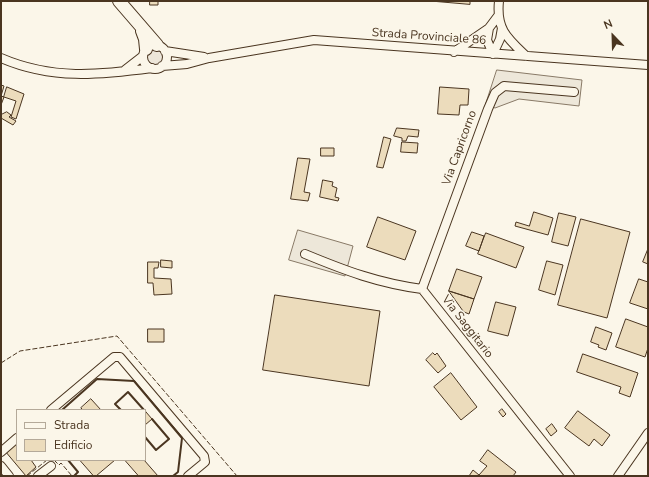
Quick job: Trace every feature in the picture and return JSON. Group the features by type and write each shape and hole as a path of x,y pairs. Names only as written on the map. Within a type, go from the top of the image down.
{"highway":[{"path":"119,1 140,26 145,39 153,50"}],"street":[{"path":"499,1 498,16 502,28 508,38 526,56"},
{"path":"454,52 489,28 498,16"},
{"path":"489,28 487,40 493,54"},
{"path":"493,54 500,39 502,28"},
{"name":"Strada Provinciale 86","path":"152,68 187,64 209,58 314,40 454,52 648,65"},
{"path":"153,50 167,58 162,66"},
{"path":"152,68 146,64 153,50"},
{"path":"121,72 153,50"},
{"name":"Strada Provinciale 86","path":"153,50 209,58"},
{"path":"1,58 51,73 91,75 152,68"},
{"name":"Via Capricorno","path":"422,289 477,135 495,93 504,86 574,92"},
{"path":"305,254 352,273 389,284 422,289"},
{"name":"Via Saggitario","path":"422,289 570,476"},
{"path":"52,409 114,357 120,357 204,456 205,462 188,476"},
{"path":"618,476 648,433"},
{"path":"1,452 16,439"},
{"path":"1,466 9,476"},
{"path":"38,476 51,466"}],"shaded area":[{"path":"155,48 161,51 164,57 161,63 155,66 149,63 146,57 149,51"},
{"path":"497,70 582,80 579,106 519,99 495,108 486,104"},
{"path":"298,230 353,246 345,276 289,260"}],"building":[{"path":"150,1 158,1 158,5 150,5"},
{"path":"431,1 470,1 470,4"},
{"path":"1,85 4,86 1,96"},
{"path":"7,87 24,94 16,119 11,117 16,101 4,97"},
{"path":"440,87 469,89 468,105 460,105 459,115 438,114"},
{"path":"1,96 4,97 1,105"},
{"path":"7,112 11,115 9,117 16,121 13,125 1,118 1,115"},
{"path":"397,128 419,130 418,137 408,136 406,141 402,141 402,138 394,136"},
{"path":"384,137 391,139 383,168 377,167"},
{"path":"402,142 418,143 417,153 401,152"},
{"path":"321,148 334,148 334,156 321,156"},
{"path":"298,158 310,159 304,192 310,193 308,201 291,199"},
{"path":"323,180 333,182 332,186 337,188 335,197 339,198 338,201 320,197"},
{"path":"534,212 553,218 548,235 515,226 516,222 529,226"},
{"path":"559,213 576,217 568,246 552,242"},
{"path":"378,217 416,231 405,260 367,247"},
{"path":"581,219 630,232 607,318 558,305"},
{"path":"472,232 484,236 479,251 466,246"},
{"path":"486,233 524,247 516,268 478,254"},
{"path":"648,249 648,264 643,262"},
{"path":"161,260 172,261 172,268 161,267"},
{"path":"547,261 563,265 555,295 539,290"},
{"path":"148,262 159,262 158,268 154,268 154,278 171,279 172,294 154,295 153,283 148,283"},
{"path":"457,269 482,277 474,299 449,291"},
{"path":"639,279 648,282 648,309 630,303"},
{"path":"449,291 474,299 469,314 464,312"},
{"path":"275,295 380,311 369,386 263,370"},
{"path":"496,302 516,307 508,336 488,331"},
{"path":"626,319 648,327 648,348 645,357 616,347"},
{"path":"596,327 612,333 606,350 591,342"},
{"path":"148,329 164,329 164,342 148,342"},
{"path":"433,353 435,355 437,353 446,366 438,373 426,360"},
{"path":"583,354 638,373 630,397 619,393 621,387 577,372"},
{"path":"451,373 477,407 461,420 434,387"},
{"path":"91,399 100,409 82,409 81,408"},
{"path":"502,409 506,414 503,417 499,412"},
{"path":"578,411 610,435 602,446 594,439 589,446 565,428"},
{"path":"146,412 152,419 146,424"},
{"path":"552,424 557,431 551,436 546,429"},
{"path":"15,442 16,461 32,461 36,467 26,476 5,451"},
{"path":"488,450 516,472 513,476 469,476 473,470 479,475 487,466 480,461"},
{"path":"81,461 114,461 96,476 94,476"},
{"path":"126,461 145,461 158,476 139,476"}],"fence":[{"path":"1,363 20,351 117,336 237,476"},
{"path":"27,476 46,461"},
{"path":"55,461 59,465 61,463 72,476"}],"wall":[{"path":"63,409 97,379 134,381 182,438 178,472 173,476"},
{"path":"120,409 115,404 128,392 143,409"},
{"path":"146,438 156,450 169,439 152,419"},
{"path":"69,461 78,472 74,476"}]}
